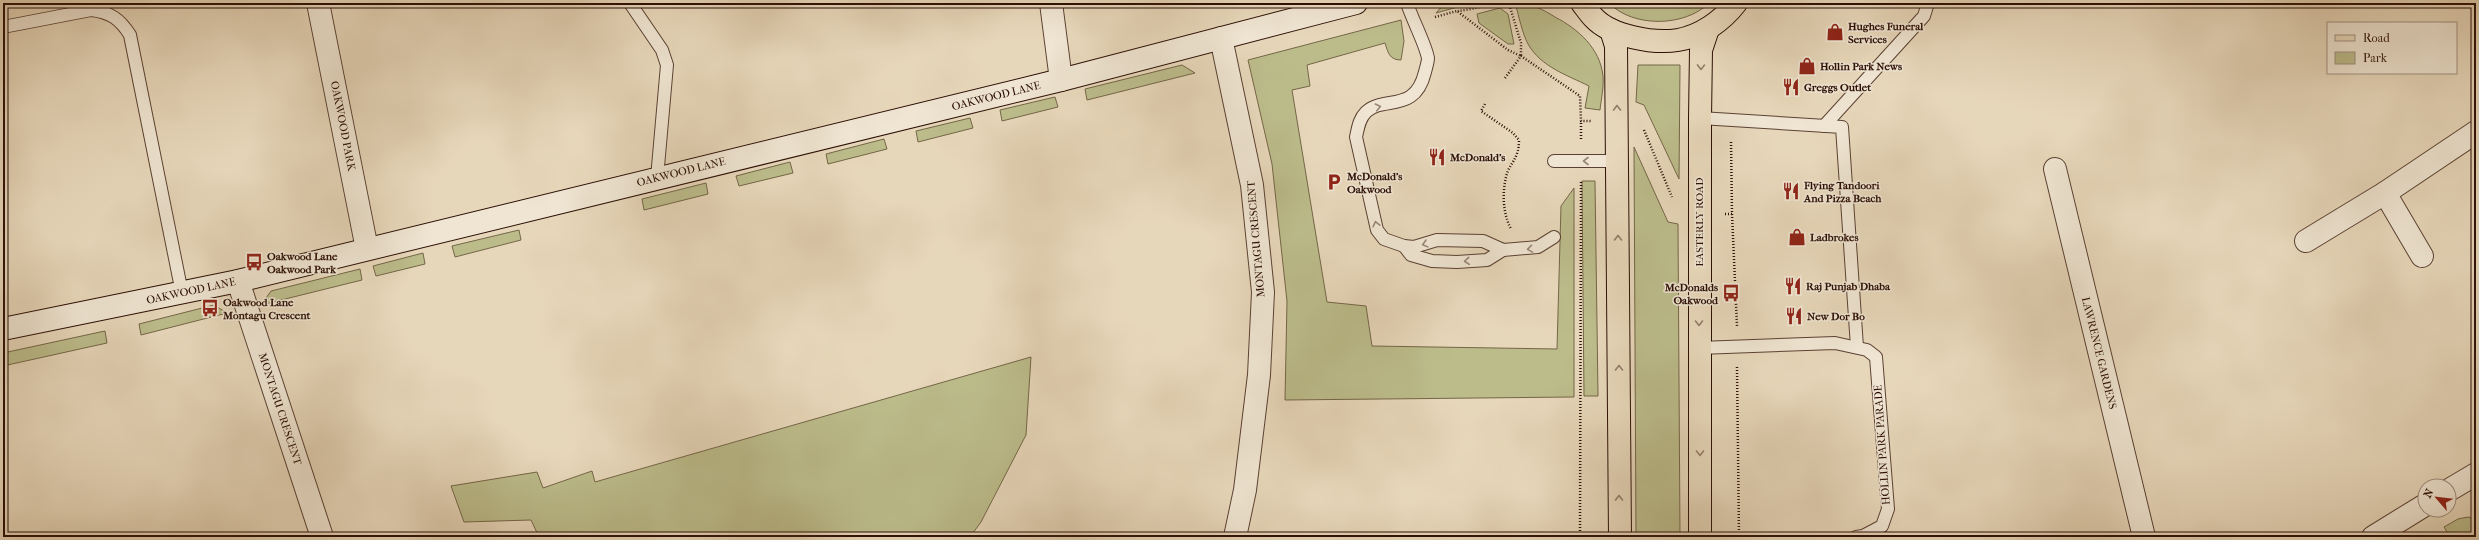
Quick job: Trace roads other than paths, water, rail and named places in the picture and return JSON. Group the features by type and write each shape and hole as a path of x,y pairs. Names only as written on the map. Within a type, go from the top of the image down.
{"main road":[{"path":"1582,5 1594,19 1611,30 1631,38 1677,40 1708,29 1727,14 1736,3"},
{"name":"EASTERLY ROAD","path":"1700,537 1699,348 1701,50 1708,29"},
{"path":"1611,30 1616,46 1620,537"}],"street":[{"name":"OAKWOOD PARK","path":"318,3 367,249"},
{"path":"1051,3 1061,80"},
{"name":"OAKWOOD LANE","path":"3,329 238,281 1061,80 1356,3"},
{"name":"MONTAGU CRESCENT","path":"1221,38 1252,185 1262,292 1259,375 1245,490 1235,537"},
{"path":"2306,241 2386,193 2476,132"},
{"name":"LAWRENCE GARDENS","path":"2055,169 2144,537"},
{"path":"2386,193 2422,256"},
{"name":"MONTAGU CRESCENT","path":"238,281 322,537"},
{"path":"2457,485 2476,474"},
{"path":"2374,537 2417,510"}],"lane":[{"path":"630,3 662,50 667,65 657,178"},
{"path":"1407,3 1428,58 1423,80 1413,94 1401,102 1372,107 1365,113 1359,122 1356,137 1377,230 1384,239 1404,246 1414,247 1437,240 1483,241 1503,250 1538,248 1554,237"},
{"path":"1824,126 1924,16 1928,3"},
{"path":"3,27 91,10 115,16 124,25 130,35 182,293"},
{"path":"1700,118 1842,127 1857,348"},
{"path":"1554,161 1618,160"},
{"path":"1404,246 1411,255 1432,261 1457,262 1487,260 1503,250"},
{"name":"HOLLIN PARK PARADE","path":"1699,348 1835,343 1867,350 1876,357 1888,509 1882,526 1863,536 1856,537"}],"place":[{"name":"Hughes Funeral Services","path":"1835,32"},
{"name":"Hollin Park News","path":"1807,66"},
{"name":"Greggs Outlet","path":"1791,87"},
{"name":"McDonald's","path":"1437,157"},
{"name":"McDonald's Oakwood","path":"1334,182"},
{"name":"Flying Tandoori And Pizza Beach","path":"1791,191"},
{"name":"Ladbrokes","path":"1797,237"},
{"name":"Oakwood Lane Oakwood Park","path":"254,262"},
{"name":"Raj Punjab Dhaba","path":"1793,286"},
{"name":"McDonalds Oakwood","path":"1731,293"},
{"name":"Oakwood Lane Montagu Crescent","path":"210,308"},
{"name":"New Dor Bo","path":"1794,316"}]}
